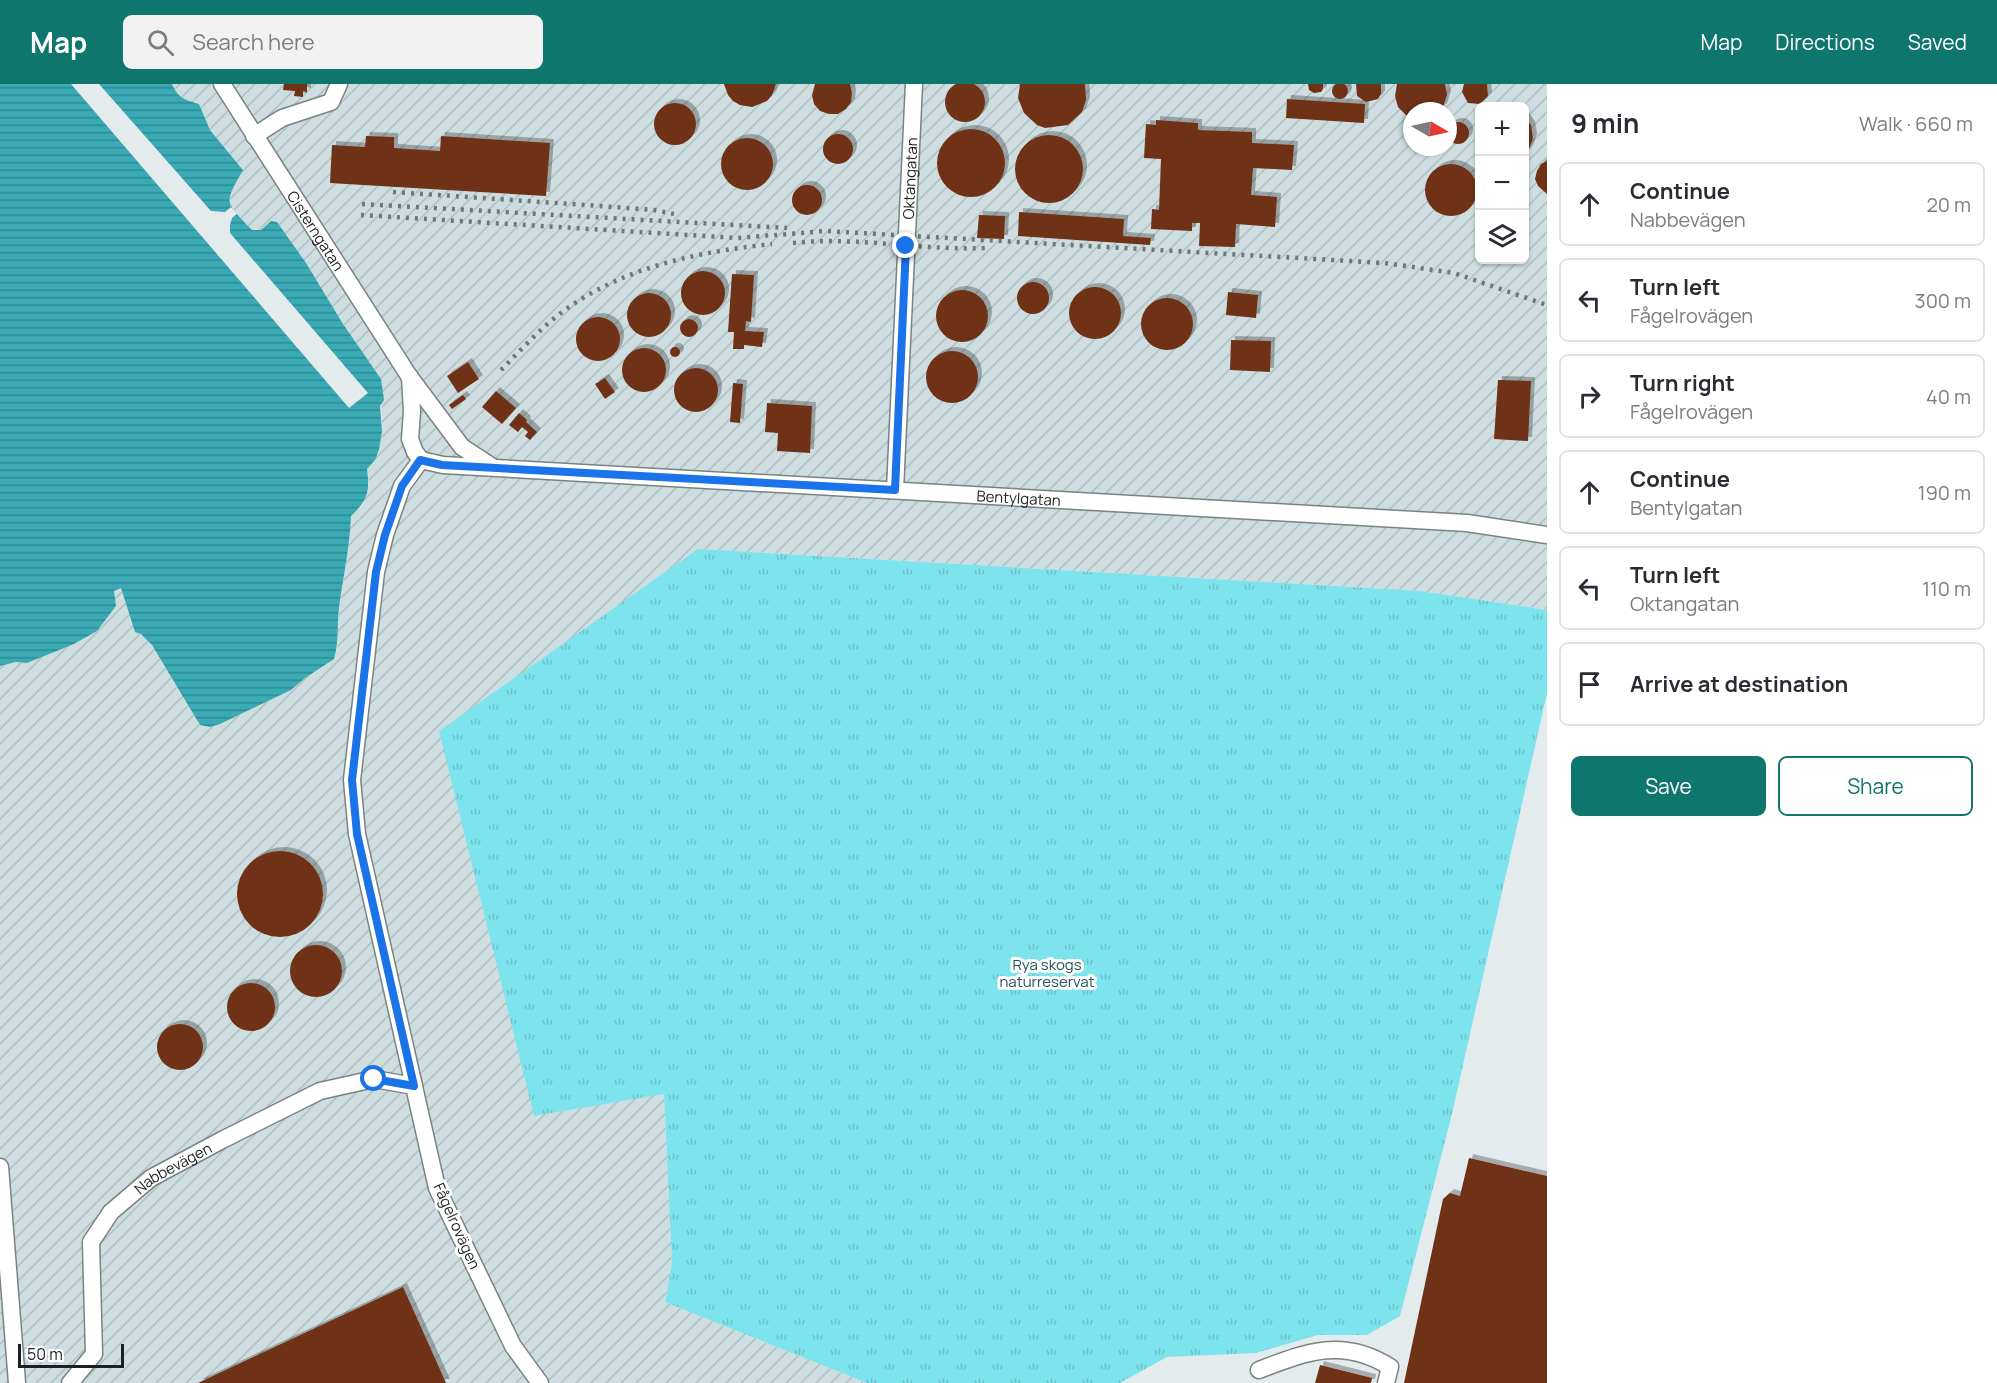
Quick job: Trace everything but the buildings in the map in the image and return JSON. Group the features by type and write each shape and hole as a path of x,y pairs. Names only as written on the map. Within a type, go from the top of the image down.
{"lane":[{"name":"Cisterngatan","path":"222,84 410,376 462,447 491,466"},
{"path":"254,136 282,118 331,102 339,84"},
{"name":"Oktangatan","path":"895,490 914,84"},
{"name":"Cisterngatan","path":"410,376 412,411 410,439 420,460"},
{"path":"420,460 442,465 491,466"},
{"name":"Fågelrovägen","path":"420,460 402,486 385,535 376,572 352,780 357,834 437,1188 513,1346 540,1383"},
{"name":"Bentylgatan","path":"491,466 1467,523 1547,535"},
{"name":"Nabbevägen","path":"70,1383 94,1353 91,1242 111,1212 151,1179 222,1140 320,1091 374,1079 414,1086"},
{"path":"0,1167 17,1383"},
{"path":"1259,1370 1297,1355 1328,1348 1349,1349 1379,1360 1390,1367 1386,1383"}],"shaded area":[{"path":"0,84 172,84 182,98 199,104 210,130 243,170 232,190 230,202 232,208 252,230 261,230 271,221 277,222 381,379 384,400 380,406 382,431 379,450 375,460 367,469 368,489 364,500 351,516 334,659 291,690 220,724 210,727 200,725 152,645 141,634 135,632 121,588 114,591 116,606 97,631 74,644 27,663 16,662 0,666"},
{"path":"172,84 1547,84 1547,610 1420,591 698,549 664,1094 672,1263 665,1302 867,1383 0,1383 0,666 16,662 27,663 74,644 97,631 114,591 121,588 135,631 152,645 200,725 210,727 220,724 291,690 337,650 339,609 351,516 363,505 369,484 367,469 375,460 382,431 381,379 271,221 261,230 252,230 231,207 229,194 243,169 210,130 199,104 183,100 176,94"}],"green space":[{"name":"Rya skogs naturreservat","path":"698,549 1420,591 1547,610 1547,693 1451,1118 1400,1316 1367,1335 1318,1335 1256,1353 1167,1357 1120,1383 867,1383 665,1302 672,1263 664,1094 534,1116 439,731"}],"pier":[{"path":"71,84 99,84 211,211 225,212 231,207 237,214 232,218 230,233 368,393 349,408"}],"railway":[{"path":"393,192 654,210 674,214"},
{"path":"362,204 787,228"},
{"path":"361,215 738,238 826,231 1385,263 1454,273 1547,305"},
{"path":"793,243 842,241 938,248 987,248"},
{"path":"501,370 557,316 581,299 606,286 659,265 715,252 772,244"}],"route":[{"path":"374,1079 414,1086 357,834 352,780 376,572 385,535 402,486 420,460 442,465 895,490 906,246"}]}
